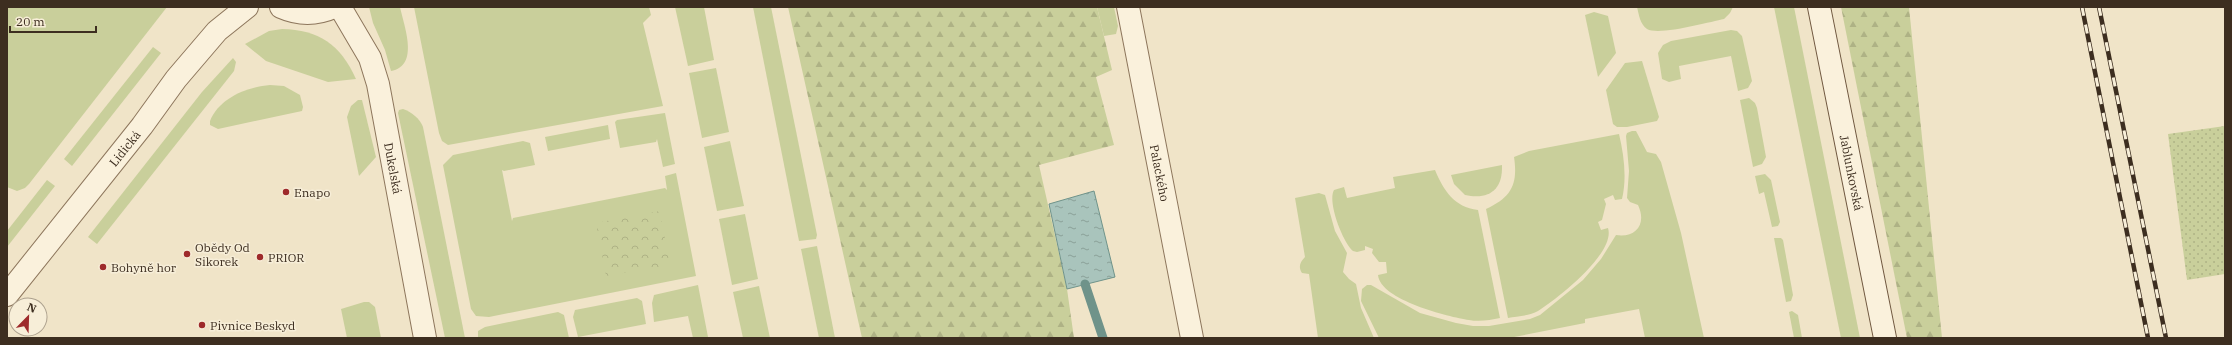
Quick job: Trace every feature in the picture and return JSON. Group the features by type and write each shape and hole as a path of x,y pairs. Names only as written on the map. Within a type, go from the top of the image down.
{"street":[{"name":"Lidická","path":"7,295 142,126 176,79 217,31 247,7"},
{"path":"281,7 291,12 308,14 324,12 334,7"},
{"name":"Dukelská","path":"340,7 370,58 378,84 425,338"},
{"name":"Palackého","path":"1128,7 1192,338"},
{"name":"Jablunkovská","path":"1820,7 1885,338"}],"green space":[{"path":"7,7 167,7 29,184 25,188 17,191 7,187"},
{"path":"369,7 400,7 407,34 408,54 405,62 400,68 391,71 385,50 373,23"},
{"path":"414,7 649,7 651,15 643,23 663,106 448,145 442,141 439,133"},
{"path":"675,7 704,7 714,60 688,66"},
{"path":"753,7 771,7 817,235 816,239 799,241"},
{"path":"788,7 1097,7 1112,70 1096,77 1114,145 1039,165 1067,289 1074,338 862,338"},
{"path":"1097,7 1114,7 1118,26 1116,34 1104,36"},
{"path":"1637,7 1733,7 1724,19 1673,30 1653,31 1647,29 1643,25"},
{"path":"1774,7 1794,7 1860,338 1841,338"},
{"path":"1841,7 1909,7 1942,338 1907,338"},
{"path":"1594,12 1608,16 1616,53 1598,77 1585,15"},
{"path":"282,29 307,32 327,41 343,57 356,79 328,82 266,61 245,44 269,31"},
{"path":"1731,30 1737,31 1742,36 1752,81 1748,88 1738,91 1731,56 1679,66 1681,79 1669,82 1662,79 1658,53 1663,45 1671,41"},
{"path":"153,47 161,53 72,166 64,159"},
{"path":"233,58 236,62 234,71 97,244 88,237 202,92"},
{"path":"1642,61 1659,117 1657,121 1627,127 1617,127 1613,124 1606,90 1625,63"},
{"path":"716,68 729,132 702,138 689,73"},
{"path":"270,85 284,86 300,95 303,107 302,111 218,129 210,125 210,121 214,113 227,100 243,91"},
{"path":"1749,98 1755,103 1757,108 1766,157 1762,164 1753,167 1740,100"},
{"path":"358,100 362,100 376,157 359,176 347,117 351,106"},
{"path":"403,109 415,116 423,127 465,338 445,338 398,113 399,110"},
{"path":"665,113 675,164 663,167 657,139 656,142 620,148 615,122 617,120"},
{"path":"608,125 610,139 548,151 545,137"},
{"path":"2225,126 2225,274 2187,280 2168,134"},
{"path":"1636,131 1647,152 1656,154 1661,162 1681,233 1704,338 1645,338 1639,309 1585,319 1585,323 1509,338 1379,338 1361,301 1362,289 1367,285 1371,285 1420,313 1456,323 1473,326 1489,326 1530,319 1540,315 1583,280 1601,259 1616,235 1634,232 1640,224 1641,218 1638,205 1630,202 1627,198 1629,171 1626,136 1627,133"},
{"path":"1619,134 1624,166 1624,191 1622,199 1615,200 1613,195 1604,199 1606,204 1602,220 1598,222 1601,230 1608,228 1608,238 1603,250 1594,262 1571,286 1547,305 1531,314 1508,318 1486,209 1502,200 1511,189 1515,175 1514,157 1529,151"},
{"path":"523,141 530,143 535,165 504,171 502,170 512,221 513,218 665,188 667,190 665,176 676,173 696,276 489,317 476,316 471,309 443,165 453,155"},
{"path":"730,141 744,206 717,211 704,147"},
{"path":"1502,165 1502,174 1497,187 1488,194 1481,196 1465,195 1454,184 1451,175"},
{"path":"1435,170 1442,185 1456,202 1478,210 1500,318 1477,321 1459,318 1417,306 1390,292 1382,284 1378,275 1387,273 1386,262 1379,262 1372,253 1373,249 1365,246 1365,250 1357,252 1353,251 1345,240 1337,222 1332,196 1334,190 1344,187 1347,198 1395,188 1393,177"},
{"path":"1765,174 1771,180 1780,222 1778,226 1772,227 1764,192 1759,194 1755,176"},
{"path":"47,180 55,186 7,247 7,231"},
{"path":"1319,193 1325,195 1335,231 1347,253 1343,272 1356,284 1361,308 1374,338 1318,338 1309,274 1302,273 1300,269 1301,263 1305,257 1295,198"},
{"path":"660,211 670,265 606,276 596,223"},
{"path":"745,214 758,279 732,285 719,219"},
{"path":"1774,238 1781,238 1783,240 1793,295 1791,301 1786,302"},
{"path":"817,246 835,338 819,338 801,249"},
{"path":"698,285 708,337 693,338 688,316 654,322 652,303 654,295"},
{"path":"759,286 770,338 743,338 733,292"},
{"path":"637,298 642,301 646,324 578,337 573,317 575,310"},
{"path":"364,302 369,302 375,307 381,338 347,338 341,309"},
{"path":"1792,311 1798,315 1802,338 1794,338 1789,312"},
{"path":"558,312 564,315 569,338 478,338 478,331 485,327"}],"water":[{"path":"1094,191 1115,277 1067,289 1049,204"}],"waterway":[{"path":"1085,284 1103,338"}],"railway":[{"path":"2082,7 2148,338"},
{"path":"2099,7 2166,338"}],"place":[{"name":"Enapo","path":"286,192"},
{"name":"Obědy Od Sikorek","path":"187,254"},
{"name":"PRIOR","path":"260,257"},
{"name":"Bohyně hor","path":"103,267"},
{"name":"Pivnice Beskyd","path":"202,325"}]}
